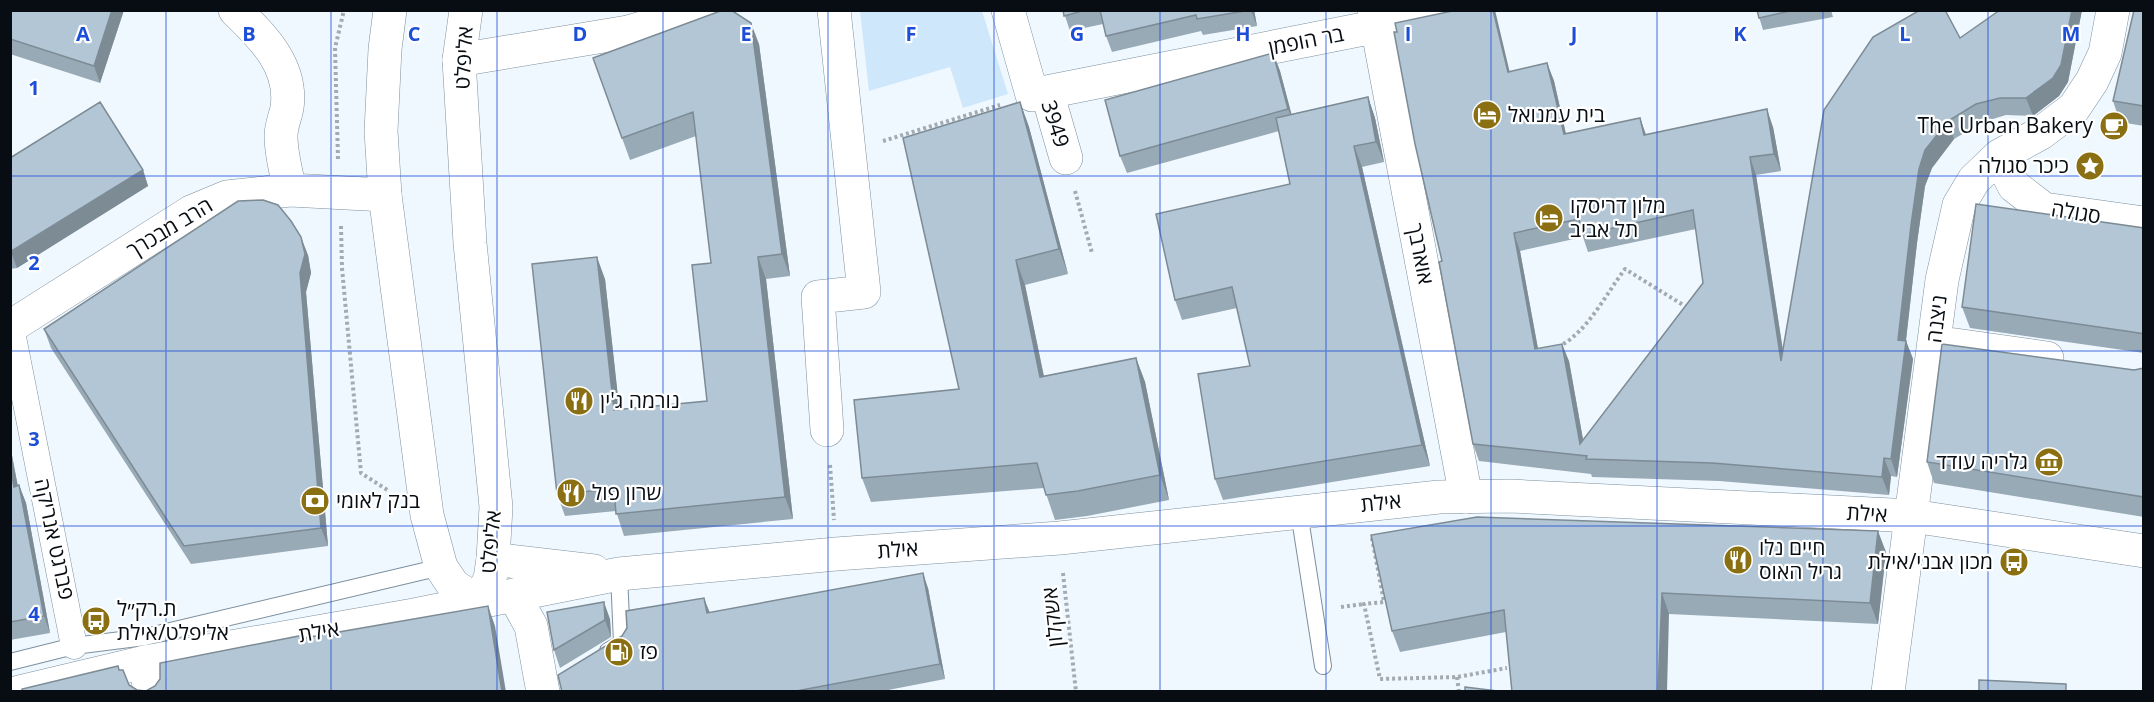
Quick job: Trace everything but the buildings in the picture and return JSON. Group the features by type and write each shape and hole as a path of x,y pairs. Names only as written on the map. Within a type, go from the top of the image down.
{"street":[{"path":"235,10 277,57 286,81 287,108 281,132 282,152 290,190"},
{"name":"אליפלט","path":"390,10 385,49 381,131 385,195 427,515 441,567 453,585 478,602 490,579 496,507 470,243 459,60 466,10"},
{"path":"459,60 628,32 703,10"},
{"path":"827,430 818,297 864,292 834,10"},
{"name":"3949","path":"1008,10 1032,95 1047,92 1066,158"},
{"name":"בר הופמן","path":"1047,92 1376,19 1459,10"},
{"name":"ניצנה","path":"1888,692 1942,280 1959,205 1974,180 1999,156 2041,133 2074,108 2092,81 2105,53 2113,10"},
{"name":"אוארבך","path":"1376,19 1466,496"},
{"name":"סגולה","path":"1999,156 2014,186 2044,209 2144,223"},
{"name":"הרב מבכרך","path":"11,327 208,203 226,197 290,190 385,195"},
{"name":"פברגט אנריקה","path":"11,327 74,646"},
{"path":"1934,342 2074,362"},
{"name":"אילת","path":"19,692 148,677 478,602 515,597 620,574 836,554 1060,538 1466,496 1511,496 1912,516 2144,551"},
{"name":"אילת","path":"493,559 620,574"},
{"name":"אליפלט","path":"515,597 531,626 549,687"}],"lane":[{"path":"1299,512 1323,666"},
{"name":"אילת","path":"10,662 74,646 145,637 441,567"},
{"path":"592,661 622,643 620,574"}],"path":[{"path":"344,10 335,48 342,268 361,473"},
{"path":"849,151 999,106"},
{"name":"3949","path":"1066,158 1092,253"},
{"path":"1554,349 1568,342 1581,328 1625,269 1690,309"},
{"path":"827,430 836,554"},
{"path":"1366,505 1384,602 1364,604 1380,679 1457,677 1508,668"},
{"name":"אשקלון","path":"1060,538 1076,692"},
{"path":"1457,677 1458,692"}],"shaded area":[{"path":"860,11 982,11 1008,94 963,108 950,67 869,91"}],"place":[{"name":"בית עמנואל","path":"1487,115"},
{"name":"The Urban Bakery","path":"2114,126"},
{"name":"כיכר סגולה","path":"2090,166"},
{"name":"מלון דריסקו תל אביב","path":"1549,218"},
{"name":"נורמה ג'ין","path":"579,401"},
{"name":"גלריה עודד","path":"2049,462"},
{"name":"שרון פול","path":"571,493"},
{"name":"בנק לאומי","path":"315,501"},
{"name":"חיים נלו גריל האוס","path":"1738,560"},
{"name":"מכון אבני/אילת","path":"2014,562"},
{"name":"ת.רק״ל אליפלט/אילת","path":"96,621"},
{"name":"פז","path":"619,652"}]}
